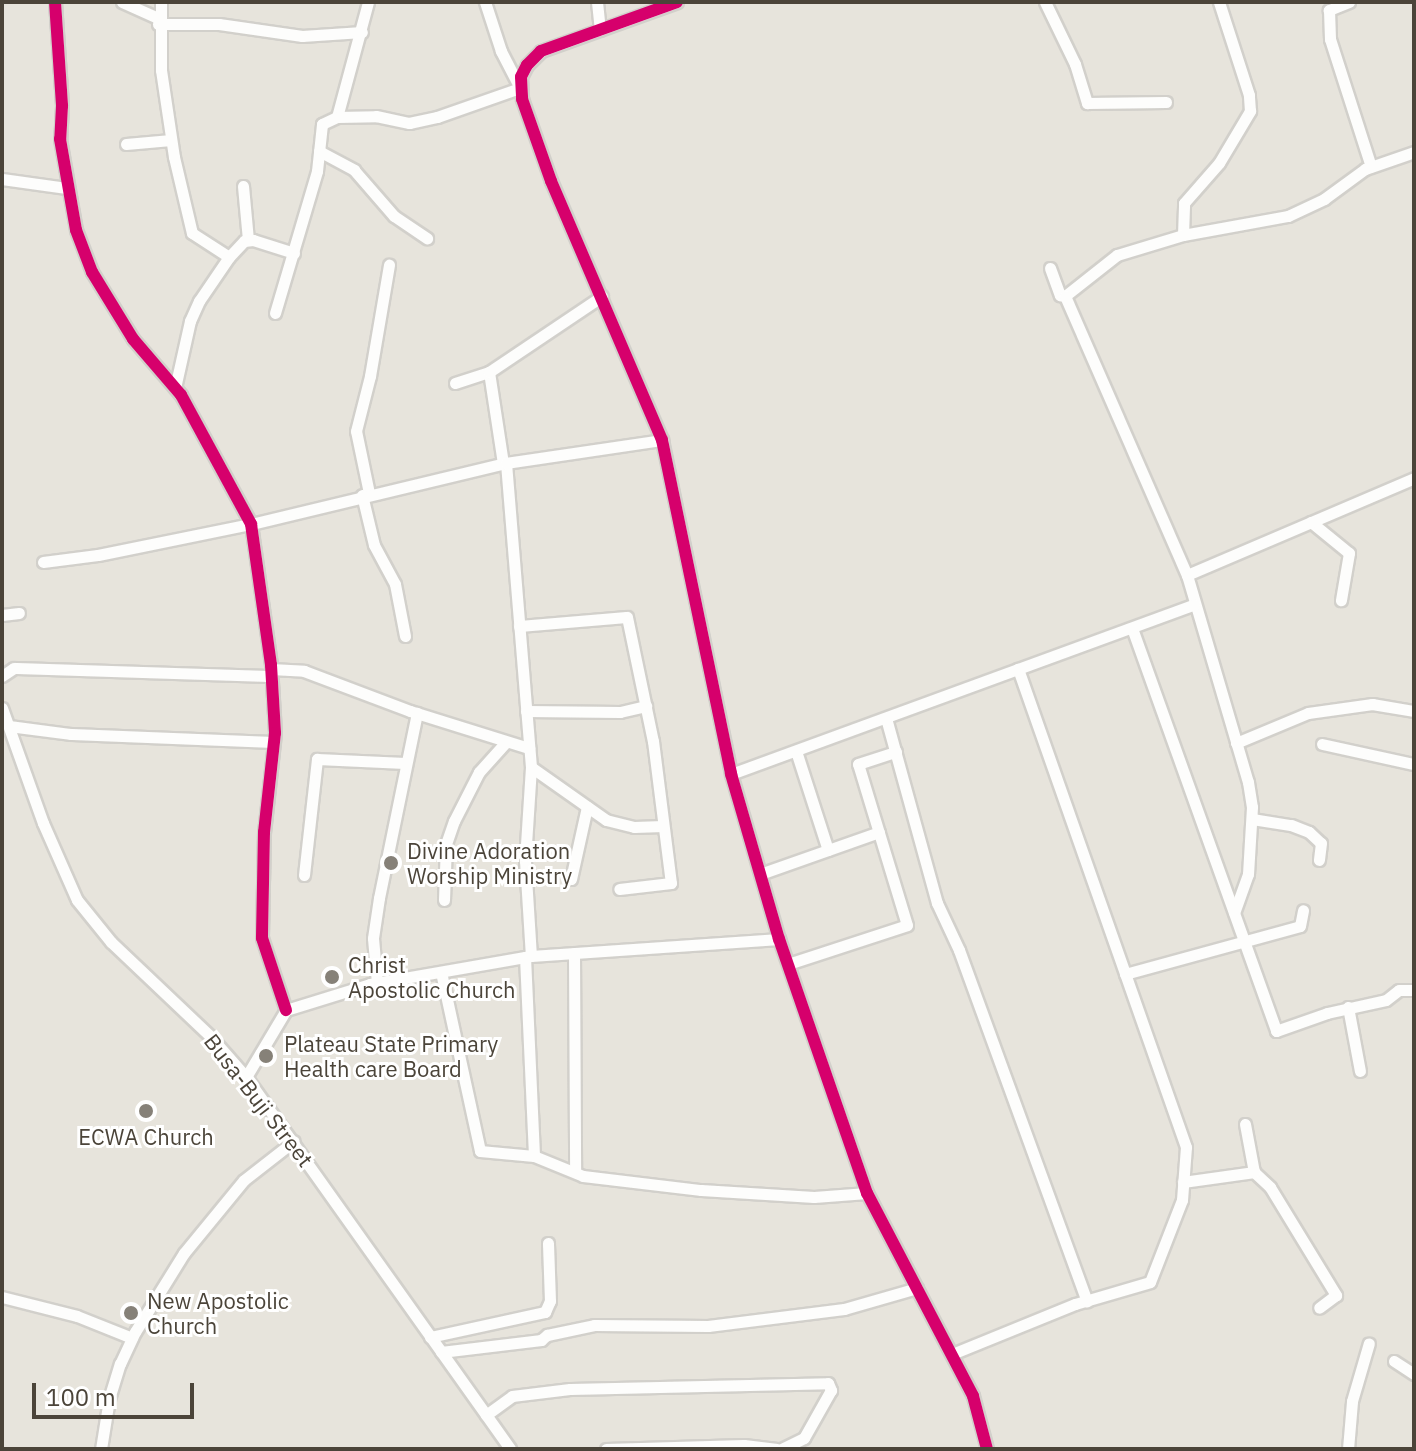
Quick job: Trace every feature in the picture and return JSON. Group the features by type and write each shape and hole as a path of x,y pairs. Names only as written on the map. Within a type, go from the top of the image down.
{"street":[{"path":"55,2 62,106 60,139 66,188 76,230 92,272 133,339 175,388 251,524 271,672 274,742 264,832 262,938 286,1010"},
{"path":"122,2 158,21 219,24 302,36 362,32"},
{"path":"161,2 158,21 171,140 192,233 229,257"},
{"path":"337,117 368,2"},
{"path":"485,2 501,51 520,88 551,181 662,440 731,774 779,939 867,1193 973,1396 987,1449"},
{"path":"597,2 600,30"},
{"path":"1045,2 1075,64 1087,103 1166,102"},
{"path":"1183,235 1184,203 1219,163 1250,111 1249,95 1219,2"},
{"path":"1349,2 1329,10 1330,39 1371,167"},
{"path":"520,88 527,65 541,51 673,3"},
{"path":"275,313 294,253 319,151 322,124 337,117 376,116 409,123 437,117 520,88"},
{"path":"126,144 171,140"},
{"path":"319,151 354,170 394,216 427,238"},
{"path":"1065,296 1117,255 1183,235 1288,216 1324,199 1371,167 1414,152"},
{"path":"2,179 66,188"},
{"path":"243,186 248,240"},
{"path":"175,388 190,321 199,301 229,257 248,240"},
{"path":"248,240 294,253"},
{"path":"389,265 370,376 356,431 374,545 395,584 405,636"},
{"path":"1050,268 1187,575 1248,782 1252,819 1248,874 1234,913"},
{"path":"455,383 489,372 602,296"},
{"path":"489,372 504,463 531,767 525,861 534,1156"},
{"path":"43,562 98,555 251,524 504,463 662,440"},
{"path":"1187,575 1414,478"},
{"path":"1311,522 1349,553 1341,600"},
{"path":"731,774 1194,605"},
{"path":"2,615 19,613"},
{"path":"519,626 627,617 646,706 671,883 619,889"},
{"path":"1132,628 1276,1031 1348,1007 1386,1000 1399,990 1414,990"},
{"path":"2,676 14,668 304,671 417,713 529,748"},
{"path":"952,1354 1087,1301 1150,1282 1182,1200 1186,1147 1018,669"},
{"path":"1236,743 1308,713 1372,704 1414,711"},
{"path":"526,711 620,712 646,706"},
{"name":"Busa-Buji Street","path":"2,708 56,857 77,900 111,942 211,1037 246,1077 510,1449"},
{"path":"377,983 373,938 417,713"},
{"path":"886,718 937,903 959,950 1087,1301"},
{"path":"9,726 71,734 274,742"},
{"path":"444,900 446,844 454,821 479,772 506,742"},
{"path":"1322,744 1414,764"},
{"path":"796,751 828,850"},
{"path":"788,964 907,925 858,764 896,752"},
{"path":"304,875 317,759 405,763"},
{"path":"531,767 618,826 663,826"},
{"path":"571,879 587,807"},
{"path":"1252,819 1291,825 1309,832 1321,843 1319,860"},
{"path":"760,874 879,832"},
{"path":"1125,974 1300,926 1303,910"},
{"path":"246,1077 286,1010 377,983 528,957 779,939"},
{"path":"574,953 575,1172"},
{"path":"441,972 480,1151 534,1156 583,1176 701,1190 814,1197 867,1193"},
{"path":"1348,1007 1360,1071"},
{"path":"1245,1124 1254,1172 1270,1187 1336,1295 1319,1308"},
{"path":"101,1449 114,1383 132,1338 206,1223 244,1180 294,1141"},
{"path":"1183,1182 1254,1172"},
{"path":"430,1337 545,1312 550,1301 548,1243"},
{"path":"441,1352 541,1340 547,1335 594,1325 708,1326 844,1309 917,1288"},
{"path":"2,1297 77,1316 132,1338"},
{"path":"1348,1449 1352,1401 1369,1343"},
{"path":"1394,1361 1414,1374"},
{"path":"486,1415 512,1396 570,1389 828,1383 831,1390 804,1438 779,1449 744,1445 606,1449"}],"shaded area":[{"path":"2,2 1414,2 1414,1449 2,1449"}],"cycle path":[{"path":"55,2 62,106 60,139 76,230 92,272 133,339 181,395 251,524 271,665 275,733 264,832 262,938 286,1010"},
{"path":"677,2 541,51 527,65 521,77 522,99 551,181 662,440 731,774 779,939 867,1193 973,1396 987,1449"}],"place":[{"name":"Divine Adoration Worship Ministry","path":"391,863"},
{"name":"Christ Apostolic Church","path":"332,977"},
{"name":"Plateau State Primary Health care Board","path":"266,1056"},
{"name":"ECWA Church","path":"146,1111"},
{"name":"New Apostolic Church","path":"131,1313"}]}
